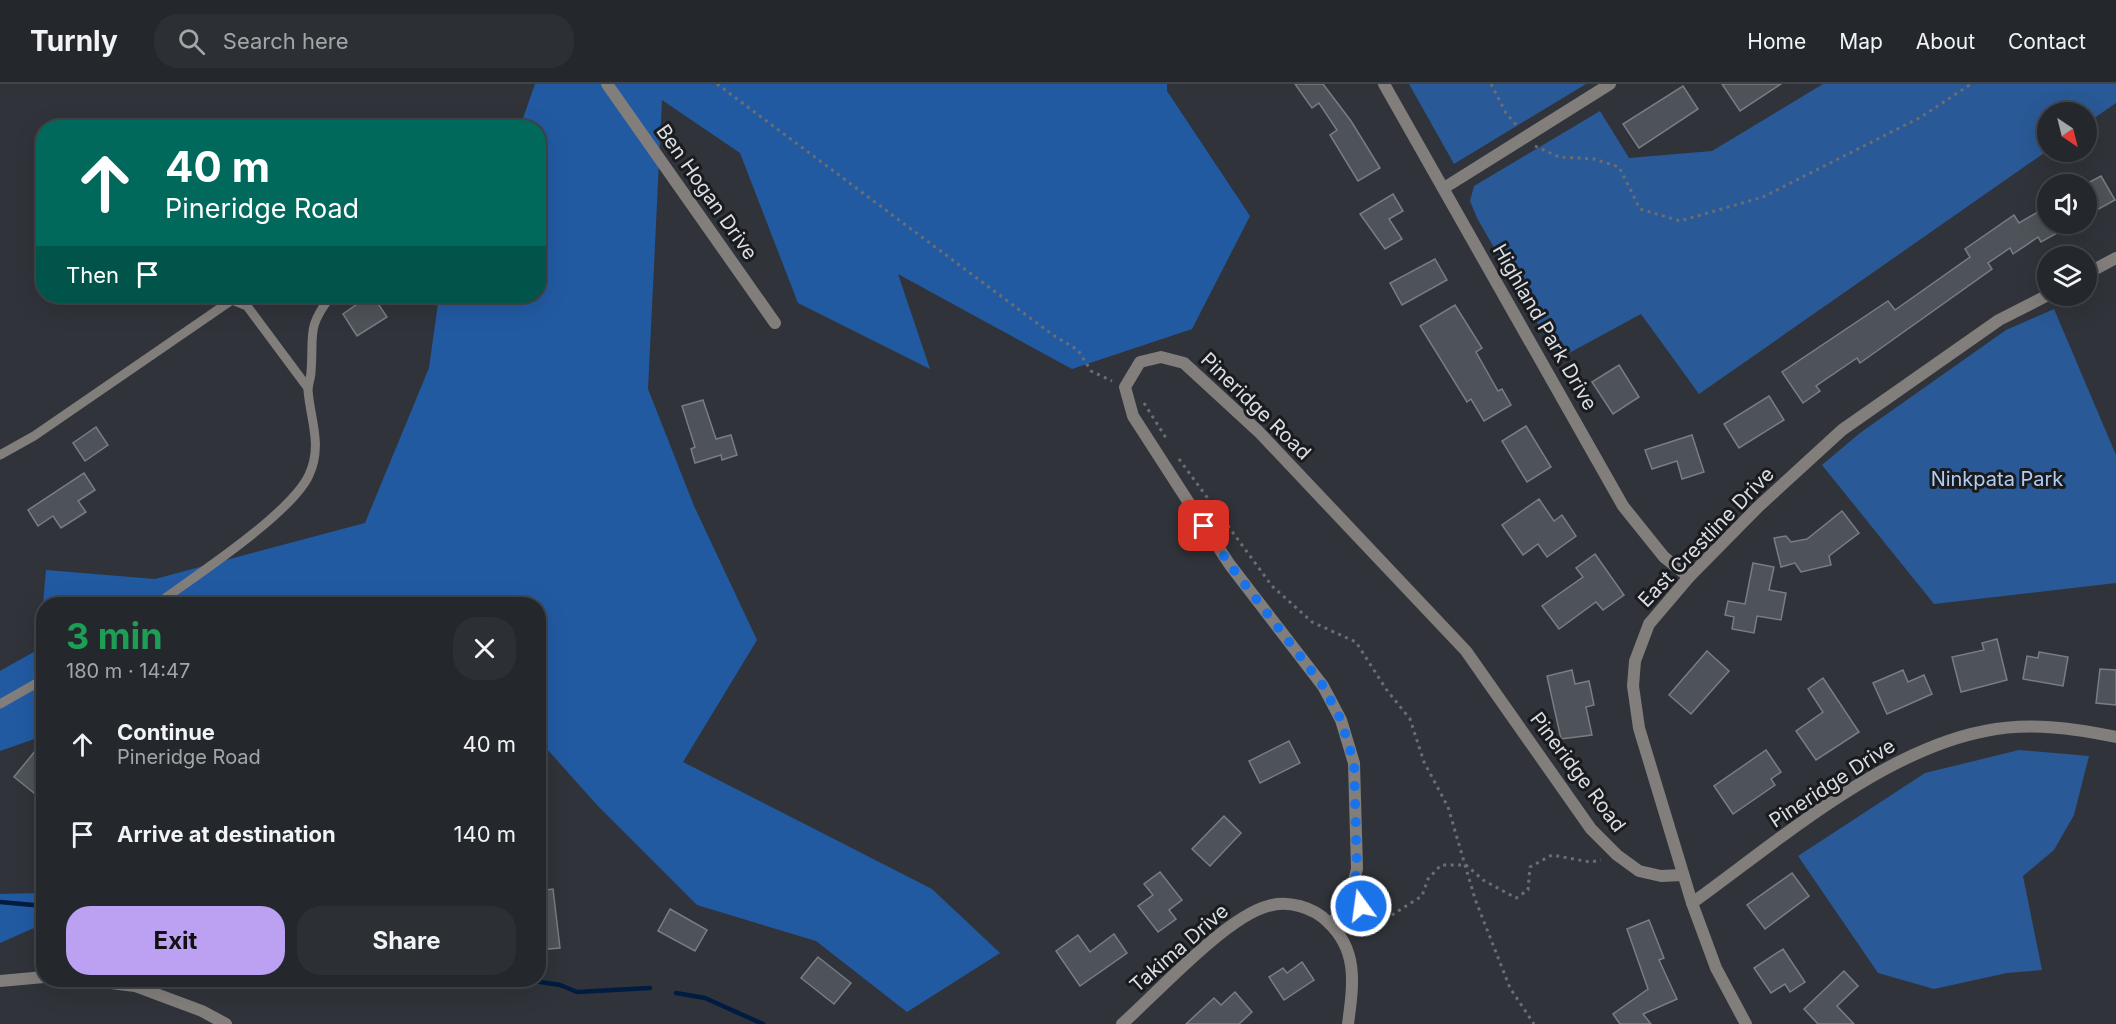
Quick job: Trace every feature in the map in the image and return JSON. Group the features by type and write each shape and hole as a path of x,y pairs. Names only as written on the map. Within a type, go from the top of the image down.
{"street":[{"name":"Ben Hogan Drive","path":"607,84 775,323"},
{"name":"Highland Park Drive","path":"1384,84 1528,342 1623,506 1664,557 1689,577"},
{"path":"1444,188 1610,84"},
{"path":"2097,268 2116,258"},
{"name":"East Crestline Drive","path":"1746,1024 1716,968 1692,903 1639,728 1633,686 1635,661 1649,624 1689,577 1758,507 1842,430 1999,320 2037,301"},
{"name":"Pineridge Road","path":"1352,894 1357,869 1354,763 1341,720 1323,686 1230,565 1130,410 1125,387 1140,362 1161,357 1184,363 1259,432 1466,651 1591,829 1617,855 1639,871 1661,876 1682,875"},
{"name":"Pineridge Drive","path":"1692,903 1877,773 1918,752 1986,730 2035,726 2081,729 2116,737"},
{"path":"1330,924 1347,907 1352,894"},
{"name":"Takima Drive","path":"1122,1024 1215,939 1254,912 1269,906 1292,905 1313,911 1330,924 1346,944 1353,964 1348,1024"},
{"path":"0,981 36,978"},
{"path":"138,987 202,1011 226,1024"}],"lane":[{"path":"0,455 34,436 228,303"},
{"path":"240,303 247,306 308,388"},
{"path":"166,597 270,518 288,502 309,474 317,434 308,388 311,374 311,330 316,314 325,303"},
{"path":"0,704 36,684"}],"path":[{"path":"717,84 1043,328 1078,350 1091,371 1117,383"},
{"path":"1491,84 1506,113 1537,148 1559,157 1594,159 1619,167 1640,209 1680,220 1763,197 1921,117 1971,84"},
{"path":"1138,398 1150,410 1167,440"},
{"path":"1178,457 1272,586 1312,622 1356,642 1386,689 1410,719 1424,762 1448,807 1474,899 1509,988 1534,1024"},
{"path":"1352,894 1361,906 1383,920 1422,896 1428,879 1441,865 1466,865 1483,880 1516,898 1528,890 1530,867 1552,855 1590,862 1617,855"}],"green space":[{"path":"1409,84 1586,84 1454,164"},
{"path":"1823,84 2116,84 2116,103 2097,116 2097,102 2037,102 2037,158 1699,394 1641,314 1558,359 1477,218 1470,201 1474,186 1600,111 1629,158 1712,151"},
{"name":"Ninkpata Park","path":"2054,309 2116,455 2116,583 1934,604 1822,465 1860,433 2006,330"},
{"path":"2019,750 2089,756 2074,815 2054,850 2023,876 2042,970 2007,973 1934,989 1878,973 1798,856 1925,773"}],"shaded area":[{"path":"535,84 1167,84 1167,91 1250,216 1192,329 1072,369 898,274 930,369 798,303 740,153 662,100 648,389 694,506 757,640 683,762 932,889 1000,953 907,1012 816,941 697,905 597,805 546,748 546,597 44,597 46,570 155,579 365,523 429,368 438,303 546,303 546,120 522,120"},
{"path":"36,651 36,738 0,751 0,671"},
{"path":"36,893 36,927 0,943 0,894"}],"building":[{"path":"1295,84 1323,84 1351,121 1380,168 1358,181 1330,135 1337,130 1319,103 1312,108"},
{"path":"1722,84 1781,84 1740,111"},
{"path":"1683,86 1698,109 1639,148 1623,124"},
{"path":"2101,176 2115,200 2097,210 2097,178"},
{"path":"1393,194 1403,211 1389,219 1402,239 1385,249 1360,214"},
{"path":"2037,212 2037,234 2055,234 2041,242 2038,237 2013,254 2010,248 1988,263 1992,269 1860,363 1857,358 1816,386 1820,391 1803,403 1782,372 1888,301 1895,310 1970,257 1965,249 2014,215 2019,223"},
{"path":"1435,259 1447,280 1402,305 1390,283"},
{"path":"359,303 378,303 387,317 357,336 343,314"},
{"path":"1455,305 1482,348 1476,352 1498,391 1502,389 1511,405 1484,421 1471,399 1467,402 1420,326"},
{"path":"1619,365 1639,397 1613,414 1592,382"},
{"path":"1769,396 1784,420 1739,448 1724,424"},
{"path":"703,400 716,439 731,435 737,455 722,460 721,455 695,463 691,449 695,447 682,406"},
{"path":"1526,426 1551,467 1527,482 1502,441"},
{"path":"96,427 108,445 85,461 73,443"},
{"path":"1692,435 1704,472 1682,479 1677,461 1652,469 1645,450"},
{"path":"84,473 95,490 78,501 86,512 61,528 53,516 38,526 28,510"},
{"path":"1539,499 1554,521 1562,515 1576,536 1547,557 1538,544 1523,555 1502,525"},
{"path":"1842,511 1859,533 1829,556 1831,565 1801,572 1795,563 1781,567 1774,538 1786,536 1791,542 1807,539"},
{"path":"1595,554 1624,595 1603,610 1596,602 1559,629 1542,606 1583,577 1576,568"},
{"path":"1753,563 1774,567 1769,590 1786,593 1781,620 1757,616 1754,633 1732,629 1734,617 1725,615 1728,601 1745,604"},
{"path":"1997,639 2007,680 1961,692 1952,657 1984,650 1982,643"},
{"path":"1707,651 1729,671 1691,714 1669,695"},
{"path":"2039,652 2068,657 2063,686 2023,679 2027,656 2038,658"},
{"path":"2100,669 2116,670 2116,705 2096,703"},
{"path":"1572,670 1575,684 1589,681 1594,705 1586,707 1592,735 1561,739 1547,676"},
{"path":"1903,670 1908,682 1924,675 1932,694 1887,714 1873,683"},
{"path":"1823,678 1859,732 1816,760 1796,731 1823,712 1808,689"},
{"path":"1289,741 1300,763 1260,783 1249,761"},
{"path":"36,750 36,795 14,777"},
{"path":"1766,750 1781,772 1771,779 1775,785 1733,814 1714,786"},
{"path":"1224,816 1241,833 1210,866 1192,849"},
{"path":"1160,872 1182,900 1169,910 1176,919 1158,932 1138,906 1153,895 1144,884"},
{"path":"1792,873 1809,896 1765,929 1747,905"},
{"path":"553,889 560,948 546,949 546,890"},
{"path":"670,909 707,930 695,951 658,931"},
{"path":"1649,920 1664,958 1659,960 1677,999 1643,1014 1651,1024 1620,1024 1613,1014 1648,989 1627,929"},
{"path":"1114,934 1127,953 1080,986 1056,951 1078,935 1090,952"},
{"path":"1783,949 1805,982 1790,992 1785,984 1771,993 1754,968"},
{"path":"818,957 851,983 834,1004 801,978"},
{"path":"1302,962 1314,980 1284,1000 1269,977 1283,968 1287,973"},
{"path":"1844,971 1858,986 1837,1006 1854,1024 1818,1024 1804,1009"},
{"path":"1235,992 1252,1012 1239,1024 1186,1024 1214,998 1221,1005"}],"waterway":[{"path":"0,902 36,905"},
{"path":"546,983 560,985 577,992 650,988"},
{"path":"676,993 705,998 763,1024"}],"route":[{"path":"1204,526 1230,565 1323,686 1341,720 1354,763 1357,869 1352,894 1361,906"}]}
